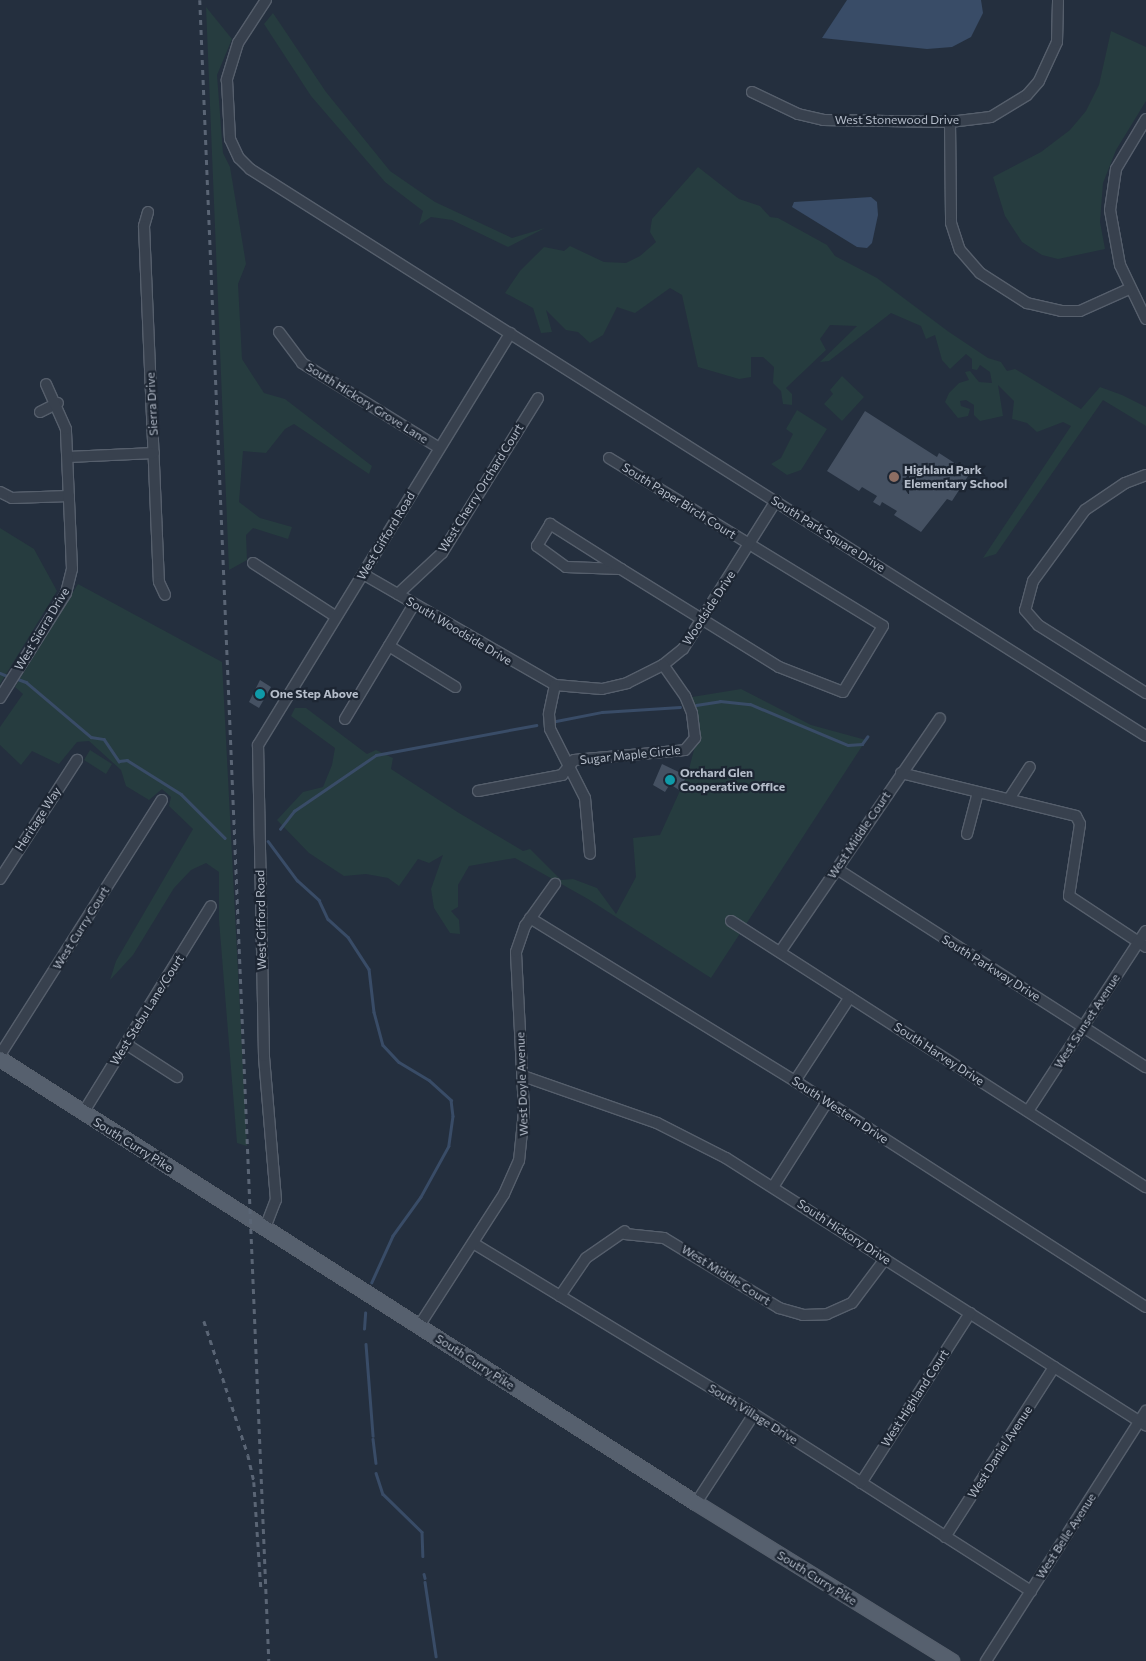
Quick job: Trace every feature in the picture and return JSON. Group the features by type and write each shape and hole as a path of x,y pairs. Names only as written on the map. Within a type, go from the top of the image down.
{"main road":[{"name":"South Curry Pike","path":"0,1059 696,1503 952,1661"}],"street":[{"path":"266,0 238,43 227,80 228,128 239,158 250,169 510,333"},
{"name":"West Stonewood Drive","path":"752,92 798,114 823,120 950,122 991,116 1027,96 1039,81 1057,42 1058,0"},
{"path":"1146,119 1116,169 1110,210 1114,245 1129,289 1146,319"},
{"path":"950,122 951,223 960,250 980,273 1026,303 1062,311 1080,311 1129,289"},
{"name":"Sierra Drive","path":"148,212 144,226 159,582 164,595"},
{"name":"South Hickory Grove Lane","path":"279,332 302,363 439,448"},
{"name":"West Gifford Road","path":"265,1228 276,1200 264,1056 258,745 335,616 363,574 510,333"},
{"name":"South Park Square Drive","path":"510,333 1146,736"},
{"name":"West Sierra Drive","path":"0,698 66,593 71,578 70,496 66,429 58,403 46,384"},
{"name":"West Cherry Orchard Court","path":"398,594 442,553 538,398"},
{"path":"40,412 58,403"},
{"path":"68,457 154,453"},
{"name":"South Paper Birch Court","path":"609,458 883,626 843,692 779,667 703,621"},
{"path":"1146,476 1125,483 1085,510 1033,581 1025,610 1030,620 1146,693"},
{"path":"0,492 12,498 70,496"},
{"name":"Woodside Drive","path":"555,685 602,688 627,683 663,666 683,649 703,621 776,501"},
{"path":"621,569 566,567 537,546 550,524 621,569 703,621"},
{"path":"253,563 335,616"},
{"name":"South Woodside Drive","path":"363,574 555,685"},
{"path":"345,719 414,604"},
{"path":"389,646 456,687"},
{"name":"Sugar Maple Circle","path":"571,766 574,760 685,750 695,738 692,713 685,696 663,666"},
{"path":"555,685 548,714 550,730 556,746 571,766 585,798 590,854"},
{"name":"West Middle Court","path":"780,952 940,718"},
{"name":"Heritage Way","path":"0,878 77,760"},
{"path":"478,791 562,775 571,766"},
{"path":"1010,799 1030,768"},
{"path":"901,773 1010,799 1078,818 1070,896 1142,945"},
{"path":"967,834 978,792"},
{"name":"West Curry Court","path":"0,1055 162,800"},
{"name":"South Parkway Drive","path":"836,869 1146,1067"},
{"name":"West Doyle Avenue","path":"419,1326 473,1242 519,1161 524,1139 523,1076 515,962 518,943 530,918 555,884"},
{"name":"West Stebu Lane/Court","path":"83,1113 211,906"},
{"name":"South Western Drive","path":"530,918 795,1081 1146,1307"},
{"name":"South Harvey Drive","path":"731,922 1146,1187"},
{"name":"West Sunset Avenue","path":"1028,1111 1083,1026 1142,945 1146,931"},
{"path":"795,1081 850,997"},
{"path":"126,1044 176,1077"},
{"name":"South Hickory Drive","path":"523,1076 671,1129 773,1187 1142,1424"},
{"path":"773,1187 827,1102"},
{"name":"West Middle Court","path":"560,1296 599,1245 625,1232 668,1240 789,1312 828,1315 857,1299 885,1259"},
{"name":"South Village Drive","path":"473,1242 754,1414 1031,1591"},
{"name":"West Highland Court","path":"861,1483 970,1313"},
{"name":"West Daniel Avenue","path":"946,1537 1054,1367"},
{"name":"West Belle Avenue","path":"986,1661 1142,1424 1146,1411"},
{"path":"696,1503 754,1414"}],"green space":[{"path":"206,7 232,39 217,75 223,153 230,167 246,264 238,284 242,359 264,393 285,399 372,466 369,474 294,424 285,429 266,453 243,451 239,502 260,518 292,527 288,539 253,528 246,535 247,560 229,570"},
{"path":"273,13 326,92 390,171 435,202 512,238 545,228 508,247 452,220 431,217 419,225 423,211 385,182 311,96 264,24"},
{"path":"1111,31 1146,47 1146,101 1116,150 1103,183 1100,222 1105,249 1058,259 1042,255 1022,242 1005,216 993,177 1041,152 1070,130 1086,111 1099,85"},
{"path":"698,167 739,199 760,206 770,217 778,218 827,245 835,256 877,278 949,332 988,358 1001,362 1007,371 1015,369 1081,409 1100,387 1122,395 1146,407 1146,426 1103,400 996,554 983,558 1071,426 1063,422 1037,432 1027,423 1012,419 1014,401 998,385 1003,416 980,421 974,415 974,405 966,400 960,401 961,406 970,409 968,416 958,418 945,402 949,393 959,383 969,380 965,372 970,371 979,382 992,383 990,372 980,365 977,370 972,369 972,359 966,354 950,369 942,360 935,335 926,339 921,326 891,313 829,361 820,362 857,326 830,325 820,339 826,350 786,388 792,394 792,405 783,404 781,391 773,383 774,367 763,357 751,357 751,377 739,379 698,367 682,295 670,288 635,313 617,307 603,335 590,343 578,332 566,330 546,310 552,332 541,333 533,308 505,293 520,271 544,247 564,251 570,246 604,262 626,263 640,256 656,242 650,232 652,219"},
{"path":"842,376 864,397 842,421 824,404 833,394 830,390"},
{"path":"797,410 827,429 801,470 787,475 771,464 781,458 793,434 786,429"},
{"path":"0,528 34,549 57,591 0,684"},
{"path":"78,584 222,662 247,1146 237,1143 219,920 219,872 206,863 191,870 174,888 133,955 110,980 116,961 193,829 169,806 171,797 162,789 149,800 126,786 121,770 89,741 77,742 59,764 32,751 21,765 0,745 0,727 23,694 15,687"},
{"path":"741,689 811,725 866,740 711,978 588,899 515,858 469,866 458,885 458,907 451,911 459,920 460,934 450,933 434,908 431,889 443,855 429,863 418,859 399,886 388,878 366,874 344,876 309,853 277,820 303,792 323,787 332,765 335,748 291,716 295,708 306,708 367,754 376,750 393,758 391,769 459,813 523,851 530,849 561,880 573,879 597,888 616,914 636,877 633,838 660,835 688,773 696,742 692,697"},
{"path":"90,750 112,764 106,774 84,760"}],"water":[{"path":"847,0 981,0 983,13 971,37 952,47 927,49 822,38"},
{"path":"871,197 877,202 878,215 872,243 867,248 857,247 792,207 794,202"}],"building":[{"name":"Highland Park Elementary School","path":"865,411 937,457 939,453 970,473 952,501 947,499 921,532 894,515 897,511 882,502 880,506 873,502 877,496 862,487 859,491 827,471"},
{"name":"One Step Above","path":"260,680 271,687 259,708 249,702"},
{"name":"Orchard Glen Cooperative Office","path":"662,764 687,776 679,790 670,784 665,792 653,785"}],"waterway":[{"path":"0,673 10,677"},
{"path":"15,678 26,682 91,737 104,739 119,761 127,760 181,794 225,838"},
{"path":"696,705 720,701 750,704 848,745 862,744 867,737"},
{"path":"556,721 602,712 680,707"},
{"path":"280,829 294,811 376,755 536,725"},
{"path":"268,841 297,880 319,900 328,919 348,937 369,969 374,1012 383,1045 399,1062 429,1080 451,1100 453,1116 449,1146 421,1197 393,1236 372,1282"},
{"path":"364,1329 365,1313"},
{"path":"366,1344 373,1436"},
{"path":"373,1439 376,1463"},
{"path":"376,1473 383,1494 422,1532 423,1556"},
{"path":"424,1574 425,1578"},
{"path":"425,1582 436,1656"}],"railway":[{"path":"200,0 269,1661"},
{"path":"204,1321 248,1455 254,1482 261,1588"}],"place":[{"name":"Highland Park Elementary School","path":"894,477"},
{"name":"One Step Above","path":"260,694"},
{"name":"Orchard Glen Cooperative Office","path":"670,780"}]}
